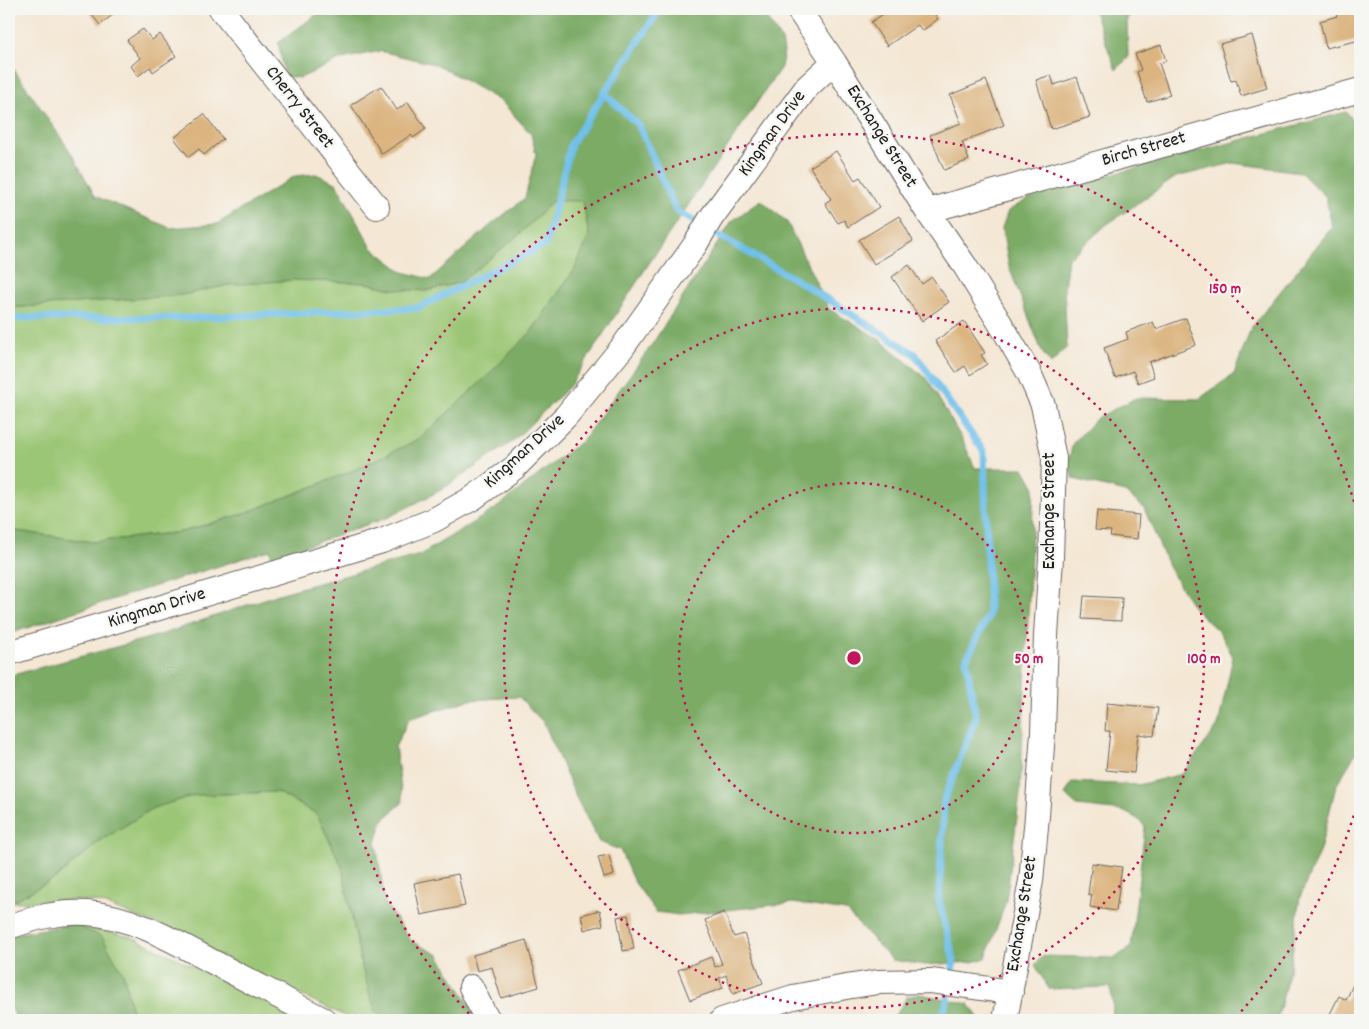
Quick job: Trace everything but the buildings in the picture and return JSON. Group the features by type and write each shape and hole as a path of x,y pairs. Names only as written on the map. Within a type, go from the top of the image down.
{"street":[{"name":"Cherry Street","path":"222,9 377,207"},
{"name":"Exchange Street","path":"798,9 834,62 927,211 965,266 1029,373 1043,405 1054,458 1043,732 1037,816 1031,881 1005,1020"},
{"name":"Kingman Drive","path":"9,653 382,541 434,520 473,498 514,468 566,416 622,348 695,245 711,218 807,87 834,62"},
{"name":"Birch Street","path":"927,211 1360,90"},
{"path":"9,927 36,918 61,913 87,913 116,918 155,932 324,1020"},
{"path":"722,1020 792,997 878,982 931,981 964,984 1011,992"},
{"path":"471,987 484,1014 489,1020"}],"green space":[{"path":"324,9 760,9 782,41 784,52 781,67 646,268 569,387 512,442 441,490 389,517 272,558 270,550 9,634 9,530 93,542 181,532 243,514 350,472 419,439 482,381 531,332 575,269 589,236 583,201 552,201 521,233 461,282 426,291 392,289 367,283 294,280 228,285 182,295 9,308 9,62 72,154 95,196 170,228 217,224 295,176 316,174 336,183 372,248 403,272 430,279 491,225 525,198 536,154 531,134 502,102 438,65 380,51 342,59 300,78 285,76 278,43"},
{"path":"1093,9 1139,9 1127,18 1128,58 1116,70"},
{"path":"1346,112 1360,128 1360,746 1336,786 1320,850 1300,897 1290,968 1277,1020 1112,1020 1113,1004 1110,987 1049,989 1035,965 1043,956 1115,958 1131,947 1145,827 1138,819 1123,811 1077,806 1065,795 1072,782 1138,785 1182,774 1218,726 1233,657 1221,634 1194,608 1169,568 1144,508 1125,492 1074,479 1068,464 1073,443 1097,418 1136,398 1199,399 1234,374 1251,328 1332,227 1326,197 1300,172 1233,163 1176,177 1106,225 1068,259 1064,287 1067,347 1051,364 1042,352 1009,267 1002,228 1008,211 1035,195"},
{"path":"583,200 589,236 575,269 531,332 482,381 419,439 350,472 243,514 181,532 93,542 9,530 9,308 182,295 228,285 294,280 367,283 393,289 426,291 461,282 521,233 552,201"},
{"path":"761,200 787,222 829,309 879,339 928,380 962,439 975,468 1024,468 1034,486 1020,794 1006,901 986,958 973,962 925,965 892,960 846,911 793,903 679,915 656,912 633,880 620,850 599,842 576,797 544,723 519,697 469,700 409,719 395,747 403,802 383,820 376,842 385,903 411,941 439,955 470,1005 476,1020 397,1020 375,1011 361,964 342,867 317,814 277,792 196,795 153,808 97,843 56,878 9,903 9,676 160,635 282,593 420,555 495,509 583,440 649,349 732,221"},
{"path":"277,792 317,814 342,867 361,964 375,1010 397,1020 353,1020 153,923 101,903 73,900 10,902 56,878 97,843 153,808 195,795"},
{"path":"73,924 132,937 306,1020 134,1020 123,973"},
{"path":"73,924 102,937 123,973 134,1020 17,1020 9,1002 9,935"},
{"path":"920,994 969,1004 980,1020 892,1020 907,997"}],"waterway":[{"path":"9,318 186,318 418,308 546,244 571,144 660,9"},
{"path":"604,93 639,126 676,211 803,284 915,354 984,452 989,615 966,660 976,718 944,800 939,900 954,961 947,1001 941,1020"}]}
